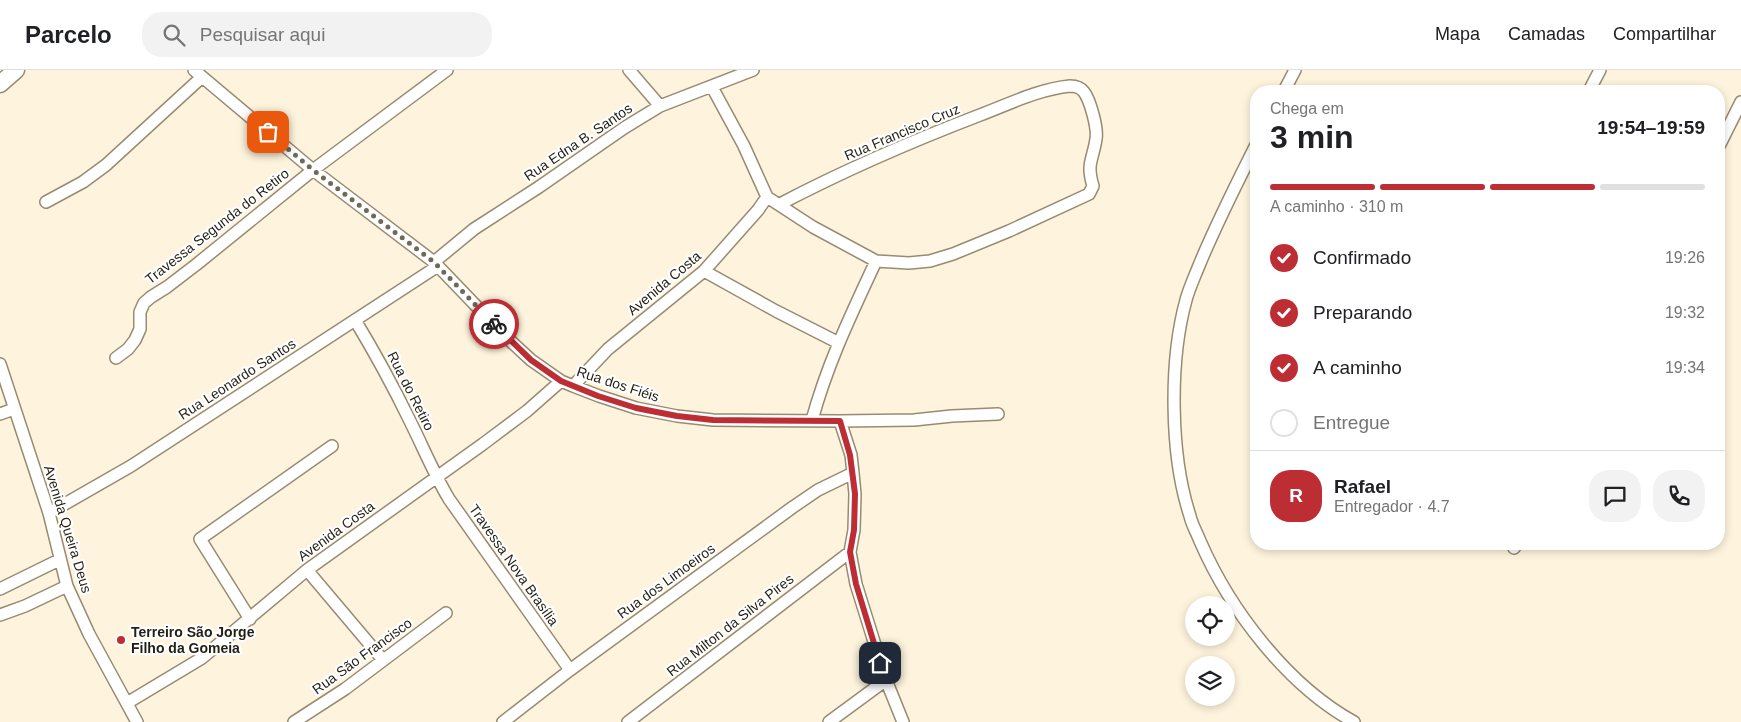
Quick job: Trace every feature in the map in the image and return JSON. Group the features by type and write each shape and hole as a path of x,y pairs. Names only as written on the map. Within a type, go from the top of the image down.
{"street":[{"path":"0,84 16,70"},
{"name":"Travessa Segunda do Retiro","path":"116,358 128,349 135,340 140,329 140,312 144,304 197,264 313,170 447,70"},
{"path":"629,70 660,106"},
{"name":"Rua Edna B. Santos","path":"436,264 474,229 624,128 660,106 753,70"},
{"path":"1287,85 1295,70"},
{"path":"1592,85 1600,70"},
{"path":"46,202 83,182 106,165 198,74"},
{"name":"Rua dos Fiéis","path":"198,74 313,170 436,264 505,336 531,360 561,381 636,408 677,416 713,420 914,420 998,414"},
{"name":"Rua Francisco Cruz","path":"780,204 876,157 932,133 1038,93 1072,86 1083,91 1097,131 1089,169 1093,186 1089,194 953,254 930,261 909,263 876,261"},
{"path":"712,87 744,146 767,196 813,227 876,261 838,342 822,384 812,420"},
{"path":"1725,134 1741,102"},
{"path":"1250,157 1205,251 1186,299 1177,346 1174,391 1178,467 1190,517 1208,558 1240,614 1285,668 1335,711 1354,722"},
{"name":"Avenida Costa","path":"573,386 619,340 704,271 752,217 767,196"},
{"name":"Rua Leonardo Santos","path":"49,513 131,466 355,320 436,264"},
{"path":"704,271 768,307 838,342"},
{"name":"Rua do Retiro","path":"355,320 387,375 436,477"},
{"name":"Avenida Queira Deus","path":"0,364 49,513 59,560 67,586 89,634 137,722"},
{"name":"Avenida Costa","path":"127,703 202,658 307,570 483,444 527,411 561,381"},
{"path":"0,414 14,409"},
{"path":"840,421 853,472 855,521 850,552 856,584 886,680 903,722"},
{"path":"250,619 200,539 332,446"},
{"name":"Rua dos Limoeiros","path":"502,722 793,507 818,490 853,472"},
{"name":"Travessa Nova Brasília","path":"436,477 449,499 570,670"},
{"name":"Rua Milton da Silva Pires","path":"628,722 850,552"},
{"path":"0,589 59,560"},
{"path":"307,570 383,660"},
{"path":"0,615 25,606 67,586"},
{"name":"Rua São Francisco","path":"294,722 345,689 446,613"},
{"path":"829,722 886,680"}],"way so far":[{"path":"268,132 313,170 434,262 494,324"}],"place":[{"name":"Terreiro São Jorge Filho da Gomeia","path":"121,640"}],"route":[{"path":"494,324 531,360 561,381 598,396 636,408 677,416 713,420 840,421 850,455 855,494 854,530 850,552 856,584 880,663"}]}
